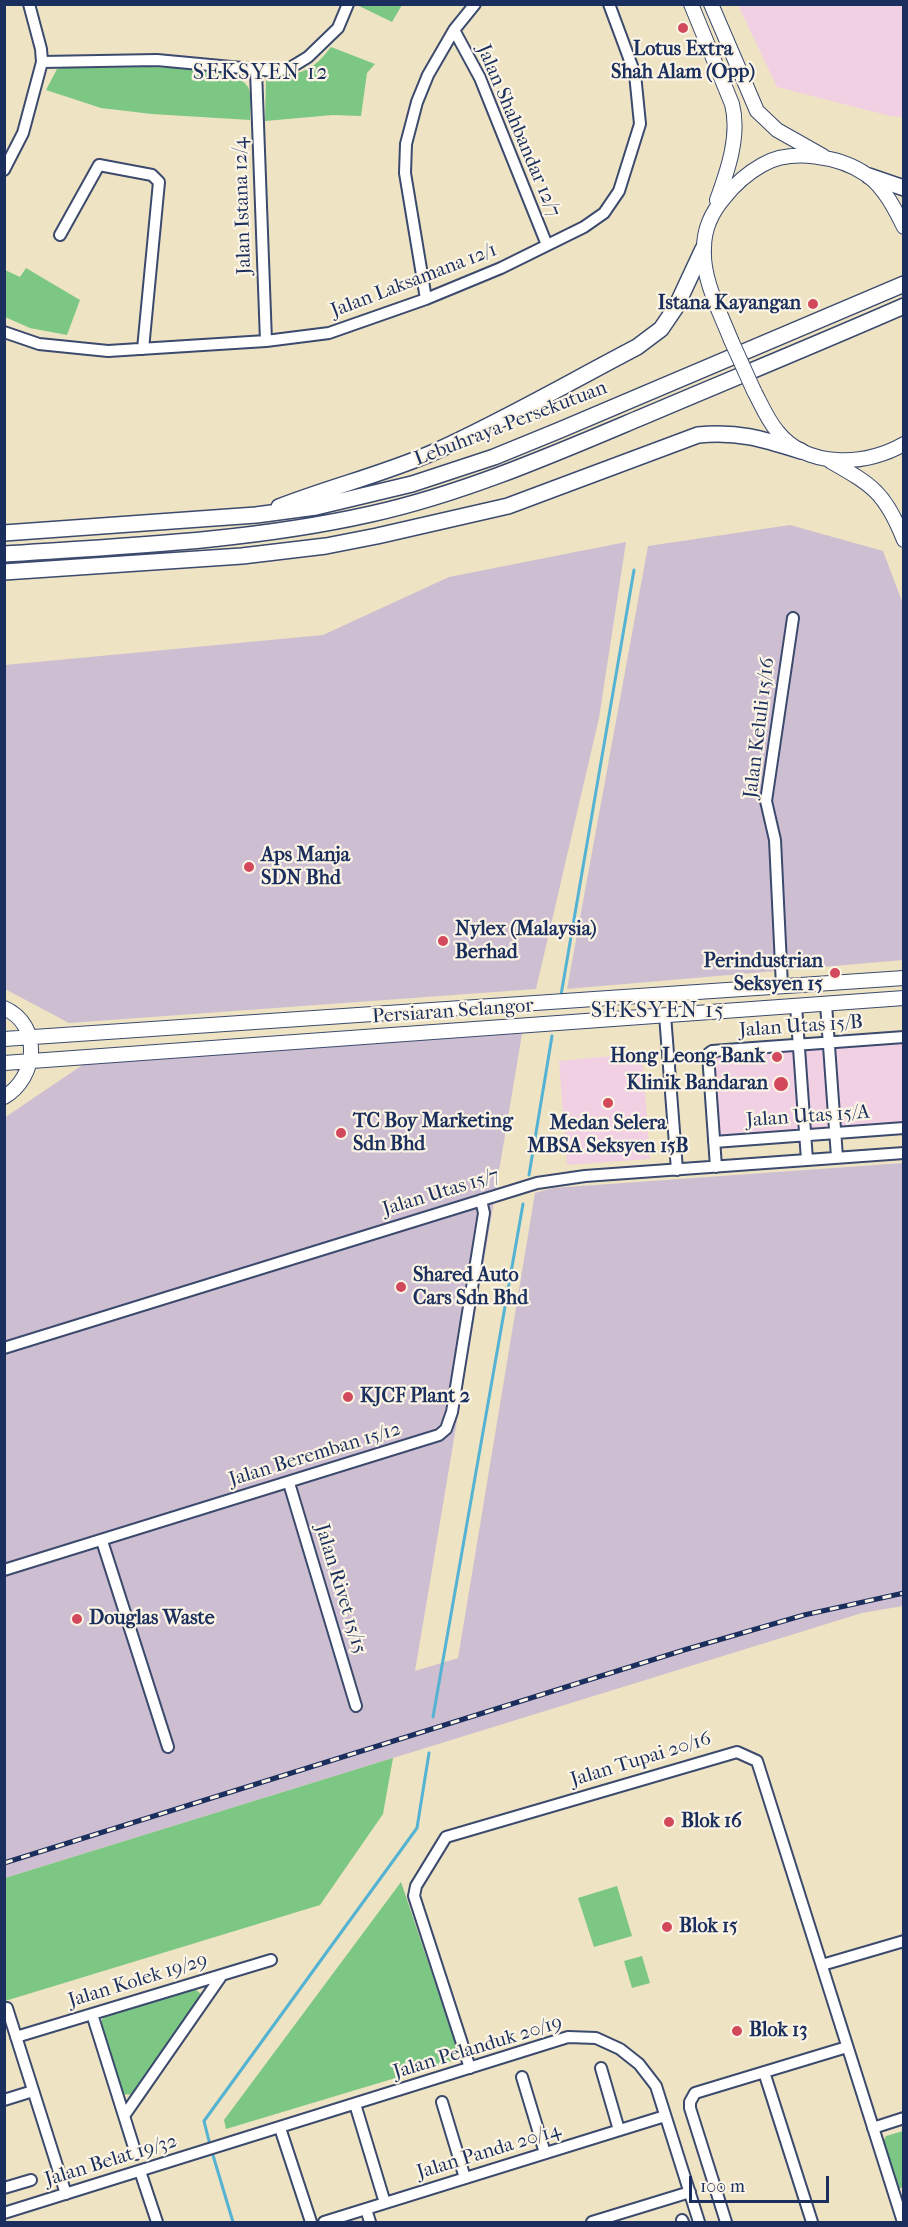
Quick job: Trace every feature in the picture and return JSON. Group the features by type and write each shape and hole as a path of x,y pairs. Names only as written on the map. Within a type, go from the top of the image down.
{"highway":[{"path":"869,176 903,188"},
{"path":"256,515 315,493 372,476 434,452 637,346 661,329 676,307 703,249"},
{"name":"Lebuhraya Persekutuan","path":"4,533 256,515 367,497 494,457 903,284"},
{"name":"Lebuhraya Persekutuan","path":"4,554 183,541 321,525 418,503 502,474 903,306"},
{"path":"4,572 243,556 346,542 508,506 698,435 724,433 754,436 801,451"},
{"path":"243,556 293,541 321,525"}],"main road":[{"path":"691,4 732,104 736,120 729,161 706,230 703,249 712,290 731,340 754,391 778,432 801,451 828,460 863,480 881,495 896,519 903,540"},
{"path":"711,4 756,111 777,130 825,157 851,166 869,176 884,192 903,227"},
{"path":"714,210 737,181 764,163 794,156 825,157"},
{"path":"828,460 868,458 891,451 903,444"},
{"name":"Persiaran Selangor","path":"4,1039 903,978"},
{"name":"Persiaran Selangor","path":"4,1064 903,998"},
{"path":"4,1008 22,1022 32,1050 31,1062 24,1078 13,1092 4,1097"}],"street":[{"path":"4,170 23,133 42,62 41,49 29,4"},
{"path":"42,62 157,60 256,70 274,71 290,68 308,57 338,27 348,4"},
{"path":"426,299 404,166 406,144 417,102 428,75 454,30 475,4"},
{"name":"Jalan Laksamana 12/1","path":"4,332 39,344 91,350 266,341 329,333 426,299 501,268 584,227 604,213 619,191 640,124 635,74 609,4"},
{"name":"Jalan Shahbandar 12/7","path":"454,30 480,78 547,245"},
{"name":"Jalan Istana 12/4","path":"256,70 266,341"},
{"path":"60,236 99,165 152,175 159,182 143,349"},
{"name":"Jalan Keluli 15/16","path":"782,986 775,840 766,801 793,618"},
{"path":"826,1004 837,1157"},
{"path":"796,1006 807,1160"},
{"path":"665,1016 677,1170"},
{"name":"Jalan Utas 15/B","path":"716,1167 708,1054 712,1051 903,1037"},
{"name":"Jalan Utas 15/A","path":"714,1142 903,1128"},
{"name":"Jalan Utas 15/7","path":"4,1348 537,1183 585,1176 903,1153"},
{"name":"Jalan Beremban 15/12","path":"4,1570 439,1435 446,1429 452,1412 484,1214 480,1200"},
{"name":"Jalan Rivet 15/15","path":"289,1483 356,1706"},
{"path":"102,1541 168,1747"},
{"name":"Jalan Tupai 20/16","path":"470,2068 414,1896 416,1886 446,1837 733,1751 757,1761 903,2223"},
{"path":"822,1965 903,1941"},
{"name":"Jalan Kolek 19/29","path":"16,2037 271,1960"},
{"path":"124,2116 222,1975"},
{"path":"7,2008 66,2194"},
{"path":"92,2014 136,2154"},
{"name":"Jalan Pelanduk 20/19","path":"229,2144 568,2037 596,2038 620,2049 639,2064 656,2086 699,2223"},
{"path":"726,2223 690,2102 695,2093 847,2047"},
{"path":"601,2068 620,2130"},
{"path":"764,2072 812,2223"},
{"path":"522,2077 545,2153"},
{"path":"4,2100 33,2091"},
{"path":"442,2102 465,2178"},
{"path":"356,2104 386,2203"},
{"name":"Jalan Panda 20/14","path":"324,2223 665,2116"},
{"path":"873,2128 903,2118"},
{"path":"280,2128 311,2223"},
{"name":"Jalan Belat 19/32","path":"4,2213 229,2144"},
{"path":"140,2171 157,2223"},
{"path":"4,2188 31,2180"},
{"path":"596,2222 690,2192"},
{"path":"366,2209 370,2223"}],"shaded area":[{"path":"738,5 903,5 903,117 890,116 777,87"},
{"path":"790,525 883,551 903,604 903,960 567,989 648,546"},
{"path":"626,542 599,718 536,989 69,1023 5,989 5,665 323,635 449,577"},
{"path":"523,1028 415,1671 458,1658 535,1193 553,1188 903,1163 903,1606 862,1613 5,1878 4,1118 84,1064"},
{"path":"903,1041 903,1124 717,1138 712,1055"},
{"path":"642,1053 650,1159 567,1165 559,1061"}],"green space":[{"path":"355,4 402,4 402,5 392,22"},
{"path":"331,47 375,64 367,73 361,116 333,115 265,121 266,80 309,68 316,64"},
{"path":"148,67 217,72 241,80 249,90 250,120 152,114 101,108 46,90 57,69 61,68"},
{"path":"26,268 80,300 67,335 30,328 5,317 5,270 20,277"},
{"path":"393,1758 383,1814 320,1905 5,2001 5,1878"},
{"path":"401,1882 458,2051 452,2061 226,2129 224,2120"},
{"path":"617,1886 632,1936 594,1947 578,1898"},
{"path":"642,1956 650,1983 632,1988 624,1961"},
{"path":"195,1989 202,1995 135,2095 122,2094 100,2024 104,2016"},
{"path":"903,2131 903,2187 895,2190 881,2146 886,2136"}],"waterway":[{"path":"561,995 634,570"},
{"path":"529,1175 552,1036"},
{"path":"433,1717 523,1204"},
{"path":"210,2145 204,2121 417,1828 429,1753"},
{"path":"212,2152 233,2222"}],"railway":[{"path":"4,1863 684,1650 804,1615 904,1593"}],"place":[{"name":"Lotus Extra Shah Alam (Opp)","path":"683,28"},
{"name":"Istana Kayangan","path":"813,304"},
{"name":"Aps Manja SDN Bhd","path":"249,867"},
{"name":"Nylex (Malaysia) Berhad","path":"443,941"},
{"name":"Perindustrian Seksyen 15","path":"835,973"},
{"name":"Hong Leong Bank","path":"777,1057"},
{"name":"Klinik Bandaran","path":"781,1084"},
{"name":"Medan Selera MBSA Seksyen 15B","path":"608,1103"},
{"name":"TC Boy Marketing Sdn Bhd","path":"341,1133"},
{"name":"Shared Auto Cars Sdn Bhd","path":"401,1287"},
{"name":"KJCF Plant 2","path":"348,1397"},
{"name":"Douglas Waste","path":"77,1619"},
{"name":"Blok 16","path":"669,1822"},
{"name":"Blok 15","path":"667,1927"},
{"name":"Blok 13","path":"737,2031"}],"district":[{"name":"SEKSYEN 12","path":"261,74"},
{"name":"SEKSYEN 15","path":"658,1012"}]}
